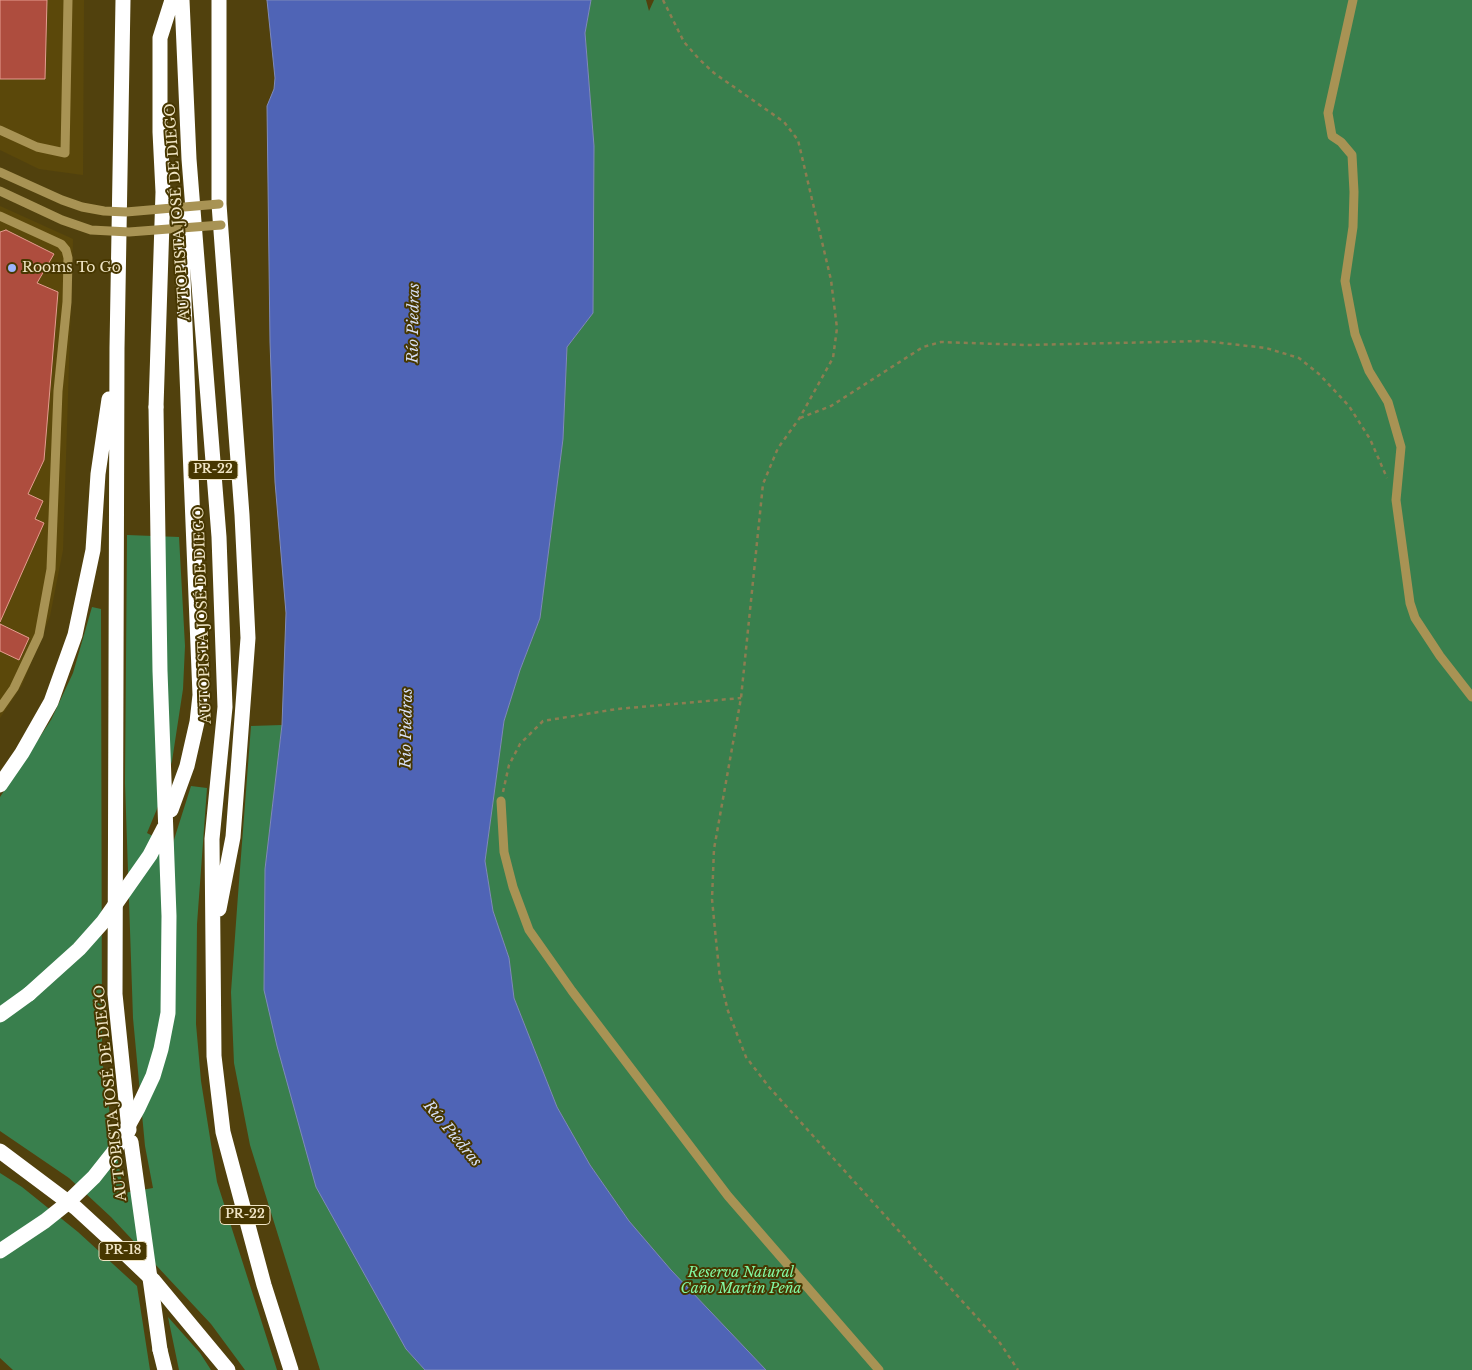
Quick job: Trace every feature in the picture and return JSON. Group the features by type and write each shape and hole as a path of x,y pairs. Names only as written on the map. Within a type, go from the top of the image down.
{"highway":[{"name":"AUTOPISTA JOSÉ DE DIEGO","path":"122,0 117,348 115,994 131,1142 160,1350 165,1370"},
{"path":"0,1251 45,1221 65,1204 94,1176 112,1153 138,1108 153,1076 166,1022 169,926 160,671 156,407 163,192 160,132 160,38 172,0"},
{"name":"AUTOPISTA JOSÉ DE DIEGO","path":"182,0 189,159 218,538 224,697 212,839 214,1056 223,1132 264,1285 291,1370"},
{"path":"212,940 233,837 248,638 242,515 219,204 219,0"},
{"path":"0,1015 29,994 79,949 104,922 150,855 171,810 187,766 197,722 200,695 182,252 189,159"},
{"path":"0,785 22,753 51,702 75,635 92,550 98,474 117,348"},
{"name":"PR-18","path":"0,1151 30,1172 113,1242 154,1281 228,1370"}],"street":[{"path":"0,130 37,147 65,153 68,0"},
{"path":"1352,0 1328,113 1332,136 1341,142 1352,155 1353,228 1346,281 1356,334 1369,371 1388,402 1401,447 1396,500 1410,603 1415,618 1440,656 1472,697"},
{"path":"0,172 62,200 97,210 126,212 219,204"},
{"path":"0,191 62,220 92,230 129,232 221,225"},
{"path":"0,216 61,244 66,250 68,258 67,302 58,391 51,569 39,634 14,688 1,705"},
{"path":"501,801 504,852 513,887 530,930 572,991 728,1196 880,1370"}],"path":[{"path":"662,0 684,42 699,59 714,73 784,122 798,140 831,280 837,328 833,358 799,419 778,448 763,484 741,698 714,849 712,899 720,978 738,1038 746,1057 768,1088 1000,1343 1018,1370"},
{"path":"799,419 831,406 923,347 941,342 1027,345 1204,341 1266,348 1299,358 1319,374 1348,406 1370,439 1396,500"},
{"path":"501,801 509,765 520,744 543,721 617,709 741,698"}],"shaded area":[{"path":"0,0 84,0 83,175 39,169 0,150"},
{"path":"0,206 73,239 63,550 50,616 22,685 0,718"}],"green space":[{"name":"Reserva Natural Caño Martín Peña","path":"591,0 646,0 649,11 654,0 1472,0 1472,1370 766,1370 671,1270 629,1221 590,1165 557,1107 514,998 509,958 493,911 485,861 504,721 520,670 540,618 563,439 567,347 593,313 594,146 585,33"},
{"path":"127,535 179,537 185,646 183,689 172,761 159,804 147,833 172,846 191,786 207,788 197,924 196,1024 201,1081 217,1182 277,1370 245,1370 211,1324 111,1217 69,1178 0,1131 0,797 51,720 73,673 92,607 101,609 102,1060 113,1136 124,1193 153,1188 145,1146 133,1018 125,783"},
{"path":"282,725 265,869 264,990 406,1349 425,1370 320,1370 250,1145 234,1063 231,992 238,895 251,726"},
{"path":"0,1173 22,1187 78,1232 137,1286 150,1370 13,1370 0,1358"},
{"path":"168,1317 200,1353 211,1370 179,1370"}],"water":[{"name":"Río Piedras","path":"267,0 591,0 585,33 594,146 593,313 567,347 563,439 540,618 520,670 504,721 485,861 493,911 509,958 514,998 557,1107 590,1165 629,1221 671,1270 766,1370 425,1370 406,1349 316,1187 277,1046 264,990 265,869 282,725 286,613 275,482 270,342 267,106 274,89 275,78"}],"building":[{"path":"0,0 47,0 45,79 0,79"},
{"path":"6,230 54,254 37,283 58,292 44,460 28,494 43,501 35,519 44,523 0,622 0,232"},
{"path":"0,624 29,638 19,660 0,651"}],"place":[{"name":"Rooms To Go","path":"12,268"}]}
